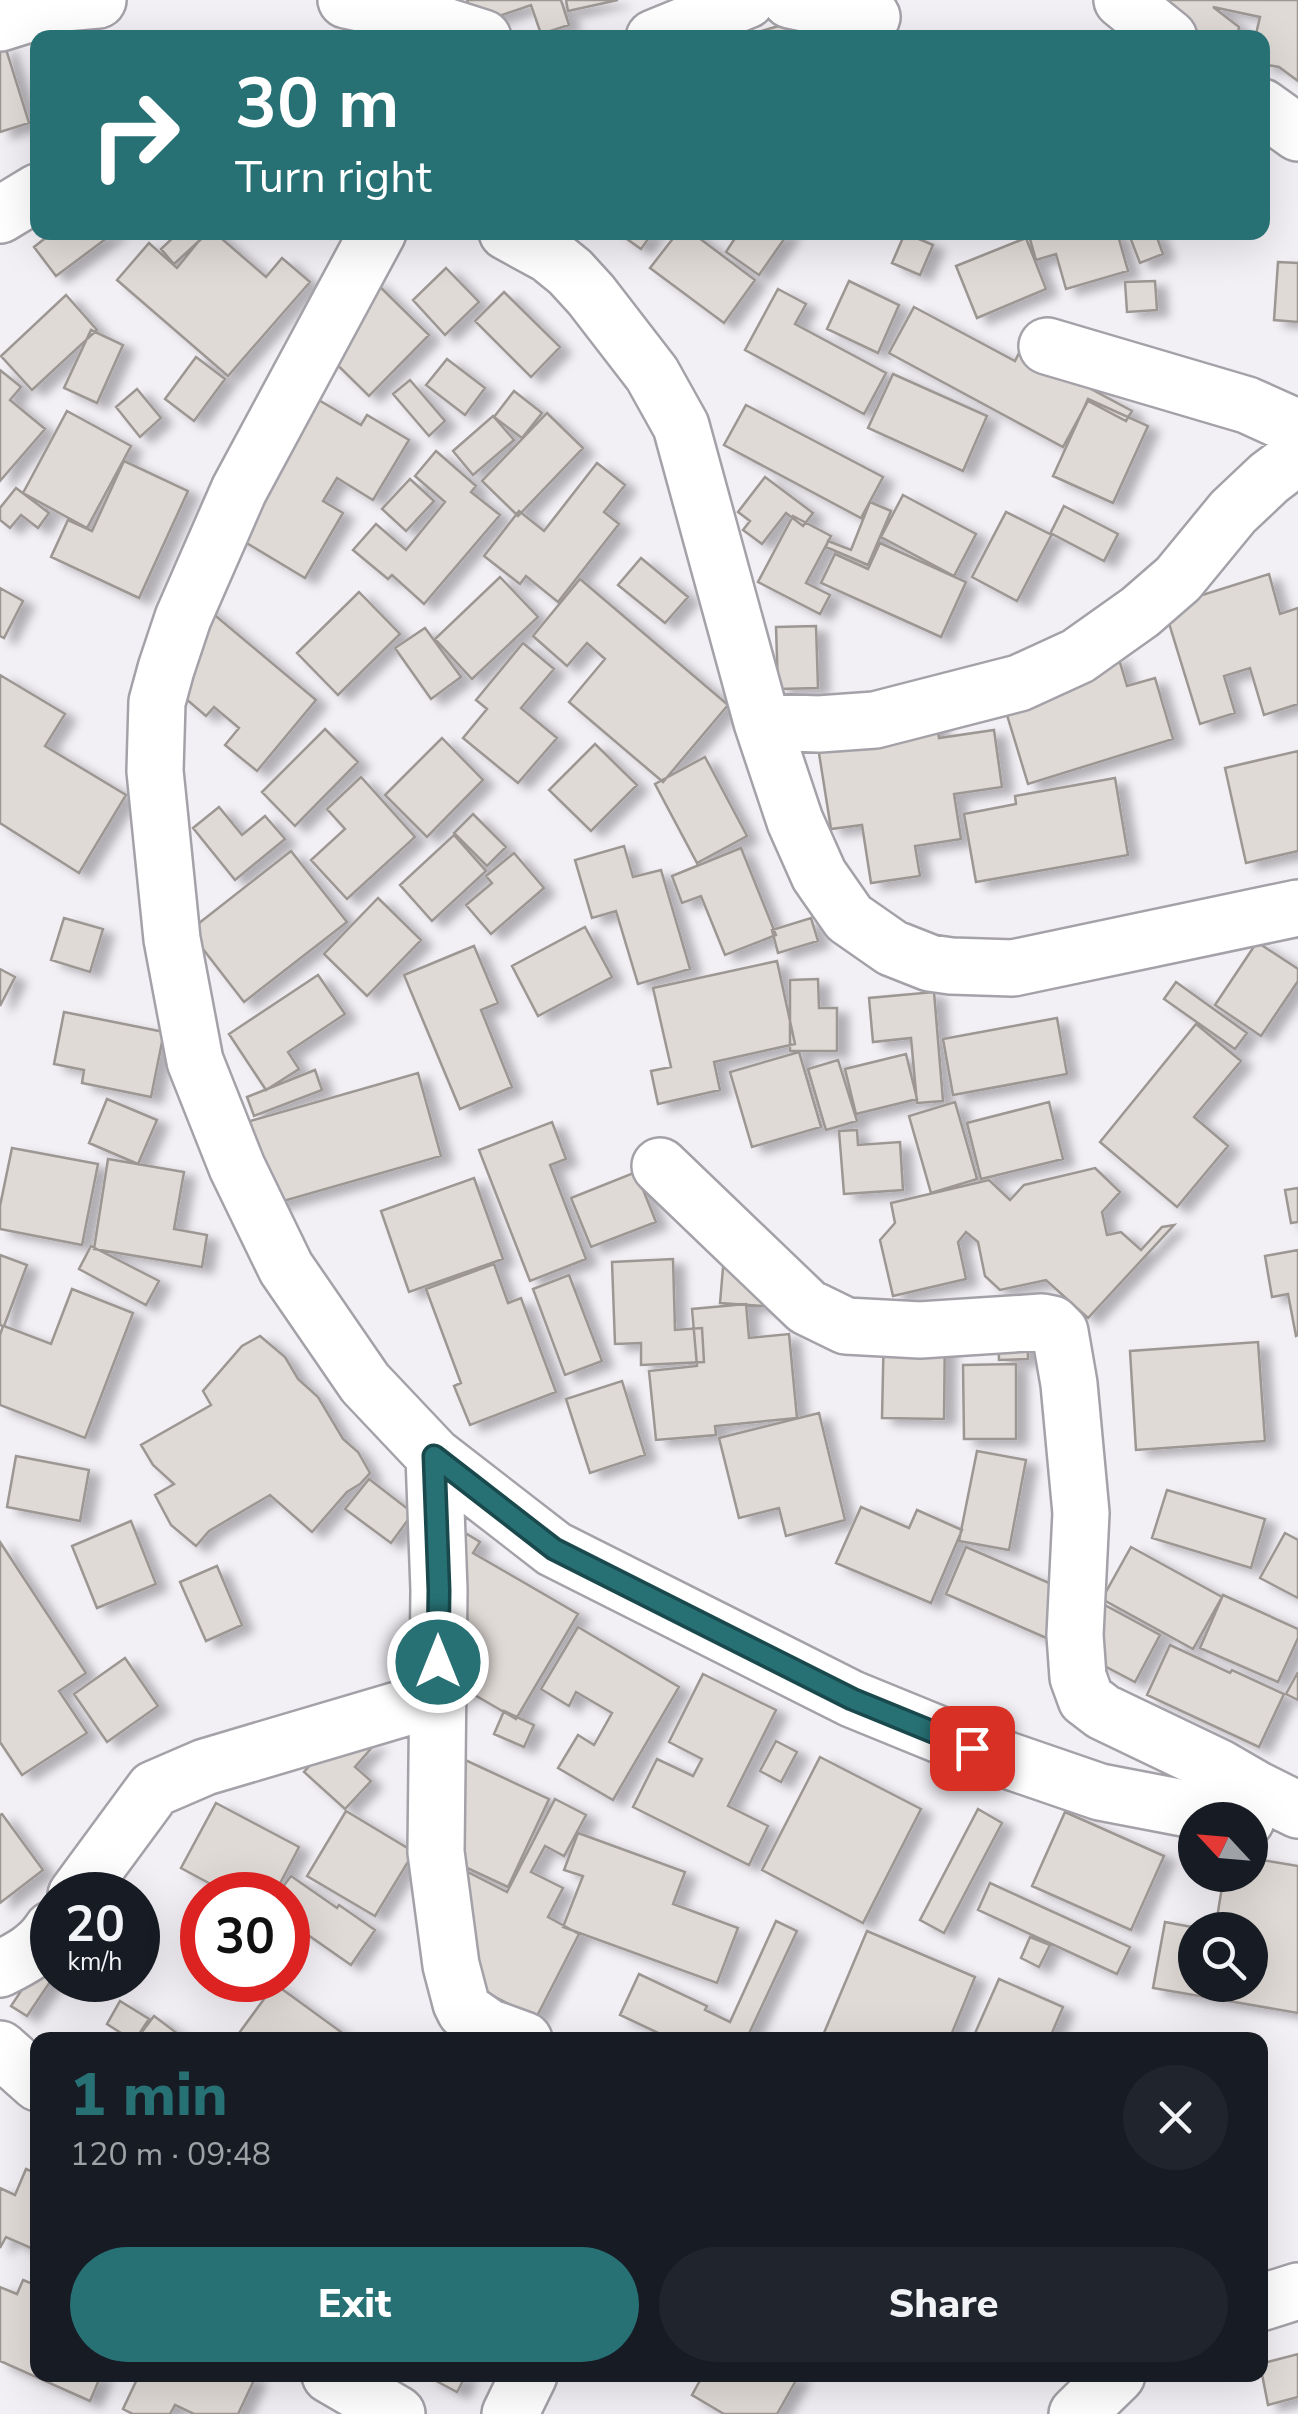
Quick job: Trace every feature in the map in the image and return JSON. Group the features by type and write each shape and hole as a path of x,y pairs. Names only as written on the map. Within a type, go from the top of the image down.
{"street":[{"path":"0,23 64,3 98,0"},
{"path":"346,0 458,30"},
{"path":"674,30 747,0"},
{"path":"790,0 872,17"},
{"path":"1122,0 1159,30"},
{"path":"1270,114 1298,133"},
{"path":"0,215 30,197"},
{"path":"374,240 240,490 183,618 157,702 155,771 172,939 195,1061 238,1167 286,1268 365,1383 434,1456 554,1549 852,1699 972,1748 1100,1792 1178,1807"},
{"path":"521,240 570,272 591,295 652,374 681,426 762,722 803,839 819,875 849,918 892,948 930,963 1013,968 1298,908"},
{"path":"1047,346 1247,405 1298,428"},
{"path":"762,722 819,724 875,720 1018,683 1078,656 1178,579 1233,512 1298,456"},
{"path":"660,1166 807,1307 846,1326 920,1330 1042,1322 1052,1324 1060,1332 1070,1384 1081,1513 1075,1635 1078,1677 1086,1699 1103,1712 1298,1810"},
{"path":"434,1456 439,1590 436,1852 460,2003 472,2018 502,2032"},
{"path":"93,1872 154,1789 205,1768 438,1698"},
{"path":"1268,1824 1298,1830"},
{"path":"0,1968 30,1952"},
{"path":"0,2049 30,2076"},
{"path":"1268,2301 1298,2291"},
{"path":"342,2382 397,2414"},
{"path":"510,2414 526,2382"}],"building":[{"path":"467,0 561,0 569,25 540,30 531,5 476,24"},
{"path":"566,0 618,0 568,11"},
{"path":"1149,0 1298,0 1298,81 1270,65 1270,30 1257,30 1260,17 1213,7 1238,30 1188,30"},
{"path":"827,12 832,30 765,30"},
{"path":"5,46 29,123 0,132 0,48"},
{"path":"43,240 104,240 56,276 34,247"},
{"path":"171,240 200,240 174,264 161,249"},
{"path":"200,240 223,240 266,277 282,258 310,282 228,376 117,280 149,243 177,268"},
{"path":"628,240 647,240 641,249"},
{"path":"672,240 702,240 755,280 724,323 650,268"},
{"path":"734,240 783,240 759,275 726,252"},
{"path":"902,240 921,240 933,245 920,275 892,263"},
{"path":"1027,240 1046,289 977,318 956,266"},
{"path":"1030,240 1119,240 1128,271 1066,289 1056,254 1036,260"},
{"path":"1131,240 1158,240 1163,254 1140,263"},
{"path":"1278,262 1298,263 1298,322 1274,320"},
{"path":"446,268 479,302 445,335 413,300"},
{"path":"373,280 429,335 369,396 313,341"},
{"path":"849,281 899,305 878,353 827,329"},
{"path":"1155,281 1157,310 1127,312 1125,282"},
{"path":"778,289 806,304 795,324 886,373 864,414 745,350"},
{"path":"504,292 560,347 531,377 475,321"},
{"path":"66,295 97,330 32,390 1,356"},
{"path":"914,307 1015,361 1020,351 1132,411 1126,421 1088,401 1063,447 889,353"},
{"path":"91,330 123,345 97,403 64,388"},
{"path":"196,357 225,379 194,421 165,399"},
{"path":"447,359 485,388 465,415 426,385"},
{"path":"0,370 21,387 10,400 45,429 0,481"},
{"path":"893,374 987,416 963,471 868,428"},
{"path":"410,380 445,421 429,436 393,394"},
{"path":"137,389 161,418 140,437 116,407"},
{"path":"514,391 542,413 522,438 494,417"},
{"path":"317,399 361,425 367,415 409,440 373,500 337,478 323,501 343,513 305,578 210,521"},
{"path":"1088,399 1148,426 1113,503 1053,476"},
{"path":"746,405 883,477 861,518 724,445"},
{"path":"67,411 131,446 87,528 23,493"},
{"path":"547,413 583,448 518,516 482,481"},
{"path":"493,416 514,440 473,475 453,451"},
{"path":"436,451 476,486 471,492 500,515 424,604 392,575 388,579 353,550 376,524 406,550 445,502 415,476"},
{"path":"124,461 188,491 139,598 51,557 68,520 92,531"},
{"path":"597,463 625,485 604,512 619,524 558,602 526,576 520,584 484,556 519,511 544,531"},
{"path":"765,477 813,513 803,526 786,513 762,544 743,530 750,521 738,512"},
{"path":"410,479 434,501 406,531 382,509"},
{"path":"16,488 49,513 38,528 21,515 10,528 0,520 0,508"},
{"path":"903,495 976,534 954,576 881,537"},
{"path":"870,502 891,511 868,565 826,547 828,541 851,550"},
{"path":"1064,506 1118,534 1104,561 1052,534 1017,601 972,577 1006,512 1050,534"},
{"path":"793,516 831,536 806,583 830,595 820,614 758,582"},
{"path":"880,543 966,582 941,637 821,583 835,554 868,569"},
{"path":"641,558 688,597 665,623 618,585"},
{"path":"1269,574 1280,614 1298,608 1298,704 1264,715 1250,668 1224,676 1235,713 1200,724 1164,607"},
{"path":"500,577 538,617 472,679 435,639"},
{"path":"580,579 728,705 663,782 569,702 605,659 587,643 567,666 533,636"},
{"path":"0,588 23,601 4,638 0,636"},
{"path":"359,592 400,634 338,695 297,653"},
{"path":"199,602 316,700 257,771 225,745 239,728 214,707 206,716 164,680"},
{"path":"816,626 818,688 778,689 776,627"},
{"path":"425,628 461,677 431,699 395,648"},
{"path":"523,643 554,669 521,708 557,738 518,783 463,738 487,709 476,700"},
{"path":"1118,656 1127,686 1155,678 1173,739 1028,784 1000,692"},
{"path":"0,675 65,714 45,746 126,795 79,873 0,823"},
{"path":"934,706 939,738 994,730 1002,787 954,794 961,839 915,846 920,876 871,883 862,825 831,829 815,728"},
{"path":"325,729 358,762 295,826 262,792"},
{"path":"442,738 483,780 427,837 385,795"},
{"path":"595,744 637,785 591,831 549,790"},
{"path":"1298,751 1298,851 1246,863 1225,768"},
{"path":"705,757 747,836 697,863 655,784"},
{"path":"361,777 415,837 347,899 311,860 345,829 327,809"},
{"path":"1115,778 1128,855 976,882 964,814 1016,804 1015,796"},
{"path":"219,807 242,835 265,816 285,839 235,880 193,828"},
{"path":"473,814 506,847 487,866 454,833"},
{"path":"454,835 486,871 432,921 400,885"},
{"path":"624,846 633,877 661,870 690,969 638,984 616,911 592,918 575,860"},
{"path":"741,848 776,935 725,955 701,896 682,903 672,876"},
{"path":"291,851 347,922 244,1002 189,931"},
{"path":"514,853 544,888 491,934 466,905 492,883 486,876"},
{"path":"378,898 421,940 367,996 324,954"},
{"path":"64,918 103,929 90,972 51,960"},
{"path":"811,918 818,941 778,953 772,930"},
{"path":"585,927 612,977 538,1016 512,966"},
{"path":"1257,942 1298,969 1298,981 1261,1036 1215,1005"},
{"path":"474,946 498,1003 481,1010 512,1087 460,1109 404,975"},
{"path":"777,961 795,1044 714,1062 720,1090 658,1104 651,1071 671,1067 653,988"},
{"path":"0,969 15,977 0,1006"},
{"path":"318,975 345,1014 288,1052 299,1069 266,1090 229,1034"},
{"path":"818,979 819,1008 837,1008 837,1051 790,1051 790,980"},
{"path":"1176,982 1247,1033 1235,1049 1164,999"},
{"path":"934,992 943,1101 917,1103 911,1038 873,1042 869,998"},
{"path":"64,1012 164,1032 151,1097 82,1083 84,1070 54,1064"},
{"path":"1057,1018 1067,1074 953,1095 943,1039"},
{"path":"1196,1024 1241,1061 1194,1117 1228,1146 1177,1207 1100,1142"},
{"path":"799,1052 821,1127 752,1147 730,1072"},
{"path":"906,1054 917,1099 856,1114 845,1069"},
{"path":"838,1060 857,1121 826,1130 808,1069"},
{"path":"315,1070 322,1090 254,1116 247,1097"},
{"path":"418,1073 441,1156 273,1204 250,1121"},
{"path":"107,1099 157,1120 138,1164 89,1143"},
{"path":"955,1102 977,1179 931,1193 909,1116"},
{"path":"1049,1102 1063,1159 981,1179 967,1123"},
{"path":"552,1122 566,1159 550,1165 586,1259 530,1281 479,1150"},
{"path":"857,1130 858,1145 900,1142 903,1190 844,1194 839,1131"},
{"path":"12,1148 98,1164 82,1245 0,1229 0,1206"},
{"path":"108,1159 184,1172 174,1229 207,1235 202,1267 94,1249"},
{"path":"1095,1168 1120,1192 1102,1212 1107,1235 1121,1232 1141,1250 1162,1227 1174,1225 1088,1318 1046,1280 1000,1290 985,1276 978,1242 966,1232 958,1242 966,1279 893,1296 880,1240 895,1223 891,1203 989,1180 1010,1200 1024,1185"},
{"path":"636,1172 656,1222 591,1247 571,1198"},
{"path":"474,1178 503,1259 409,1292 381,1211"},
{"path":"1298,1188 1298,1222 1291,1223 1285,1190"},
{"path":"91,1246 159,1281 146,1305 79,1269"},
{"path":"1298,1250 1296,1336 1288,1294 1272,1297 1265,1256"},
{"path":"0,1255 27,1265 4,1326 51,1344 72,1289 133,1313 85,1438 0,1405"},
{"path":"673,1259 675,1330 702,1328 704,1362 641,1365 641,1343 615,1344 612,1262"},
{"path":"494,1264 508,1303 521,1298 556,1392 470,1425 454,1386 461,1383 426,1289"},
{"path":"723,1268 766,1272 763,1306 720,1303"},
{"path":"569,1275 602,1361 565,1375 533,1289"},
{"path":"746,1304 749,1338 789,1334 797,1418 715,1426 716,1435 656,1440 649,1371 697,1366 692,1309"},
{"path":"1027,1322 1028,1359 999,1360 998,1323"},
{"path":"884,1326 945,1326 944,1419 882,1418"},
{"path":"260,1336 285,1357 298,1379 318,1397 343,1439 358,1452 370,1473 347,1492 312,1532 270,1495 209,1531 196,1546 171,1525 155,1495 174,1484 153,1465 141,1445 211,1405 203,1391 242,1346"},
{"path":"1258,1342 1265,1441 1136,1450 1130,1351"},
{"path":"1016,1364 1016,1439 964,1439 963,1365"},
{"path":"622,1381 645,1455 590,1473 566,1399"},
{"path":"819,1413 845,1520 786,1536 779,1508 739,1518 719,1438"},
{"path":"977,1451 1026,1460 1009,1550 959,1541"},
{"path":"16,1456 89,1470 80,1521 7,1507"},
{"path":"369,1479 413,1513 391,1543 345,1509"},
{"path":"1167,1490 1265,1519 1251,1568 1152,1538"},
{"path":"861,1507 909,1528 917,1510 962,1530 931,1603 836,1563"},
{"path":"131,1521 156,1584 97,1608 72,1546"},
{"path":"457,1528 480,1542 473,1553 578,1614 516,1719 430,1669"},
{"path":"1285,1533 1298,1540 1298,1598 1260,1578"},
{"path":"0,1542 86,1673 59,1691 87,1733 22,1775 0,1742"},
{"path":"966,1547 1072,1593 1051,1640 946,1594"},
{"path":"1131,1547 1222,1597 1193,1649 1102,1599"},
{"path":"217,1566 242,1625 206,1641 180,1582"},
{"path":"1223,1595 1298,1629 1298,1638 1278,1682 1200,1648"},
{"path":"1101,1603 1160,1635 1135,1682 1076,1651"},
{"path":"578,1627 679,1687 613,1800 558,1768 578,1735 594,1745 612,1713 576,1692 569,1706 541,1689"},
{"path":"1170,1645 1284,1694 1259,1747 1147,1695"},
{"path":"125,1658 158,1706 107,1742 74,1694"},
{"path":"1298,1672 1298,1700 1286,1694"},
{"path":"703,1674 776,1710 728,1806 768,1826 749,1865 633,1807 657,1759 693,1776 702,1759 669,1742"},
{"path":"504,1711 534,1725 524,1747 494,1734"},
{"path":"776,1741 797,1752 781,1782 760,1771"},
{"path":"375,1744 355,1767 371,1781 345,1809 304,1772 321,1753"},
{"path":"820,1757 921,1809 863,1923 762,1870"},
{"path":"463,1759 549,1799 508,1887 422,1847"},
{"path":"555,1799 586,1815 564,1856 545,1846 531,1872 563,1888 548,1917 579,1934 536,2018 452,1975 448,1862 507,1892"},
{"path":"216,1803 299,1847 286,1872 188,1872 181,1868"},
{"path":"978,1809 1002,1823 944,1933 920,1920"},
{"path":"346,1811 414,1852 375,1916 310,1878 309,1872"},
{"path":"1065,1812 1164,1856 1131,1930 1032,1886"},
{"path":"0,1815 43,1870 30,1872 30,1880 0,1903"},
{"path":"578,1833 685,1872 673,1904 738,1928 717,1983 563,1927 583,1876 564,1870"},
{"path":"1268,1861 1298,1866 1298,2013 1234,2002 1268,2002 1268,1912 1218,1912 1221,1892 1268,1892"},
{"path":"990,1883 1130,1947 1117,1974 978,1910"},
{"path":"310,1889 375,1930 351,1965 310,1936"},
{"path":"776,1921 797,1931 750,2032 656,2032 620,2015 639,1974 707,2006 705,2010 730,2022"},
{"path":"1165,1922 1178,1924 1178,1992 1153,1988"},
{"path":"867,1931 975,1977 952,2032 824,2032"},
{"path":"1030,1937 1050,1945 1039,1967 1021,1958"},
{"path":"30,1978 30,2002 36,2002 27,2016 11,2006"},
{"path":"999,1979 1063,2007 1052,2032 976,2032"},
{"path":"119,2002 149,2019 140,2032 120,2032 107,2024"},
{"path":"262,2002 300,2002 341,2032 240,2032"},
{"path":"154,2016 175,2032 142,2032"},
{"path":"26,2169 30,2171 30,2248 6,2237 0,2248 0,2188 15,2195"},
{"path":"23,2280 30,2283 30,2374 0,2361 0,2287 17,2294"},
{"path":"1298,2354 1298,2397 1268,2405 1264,2382 1268,2382 1268,2362"},
{"path":"47,2382 98,2382 90,2401"},
{"path":"136,2382 253,2382 238,2414 194,2414 175,2405 170,2414 133,2414 123,2409"},
{"path":"438,2382 462,2382 457,2392"},
{"path":"699,2382 795,2382 777,2414 724,2414 692,2395"}],"route":[{"path":"438,1662 434,1456 554,1549 852,1699 972,1748"}]}
